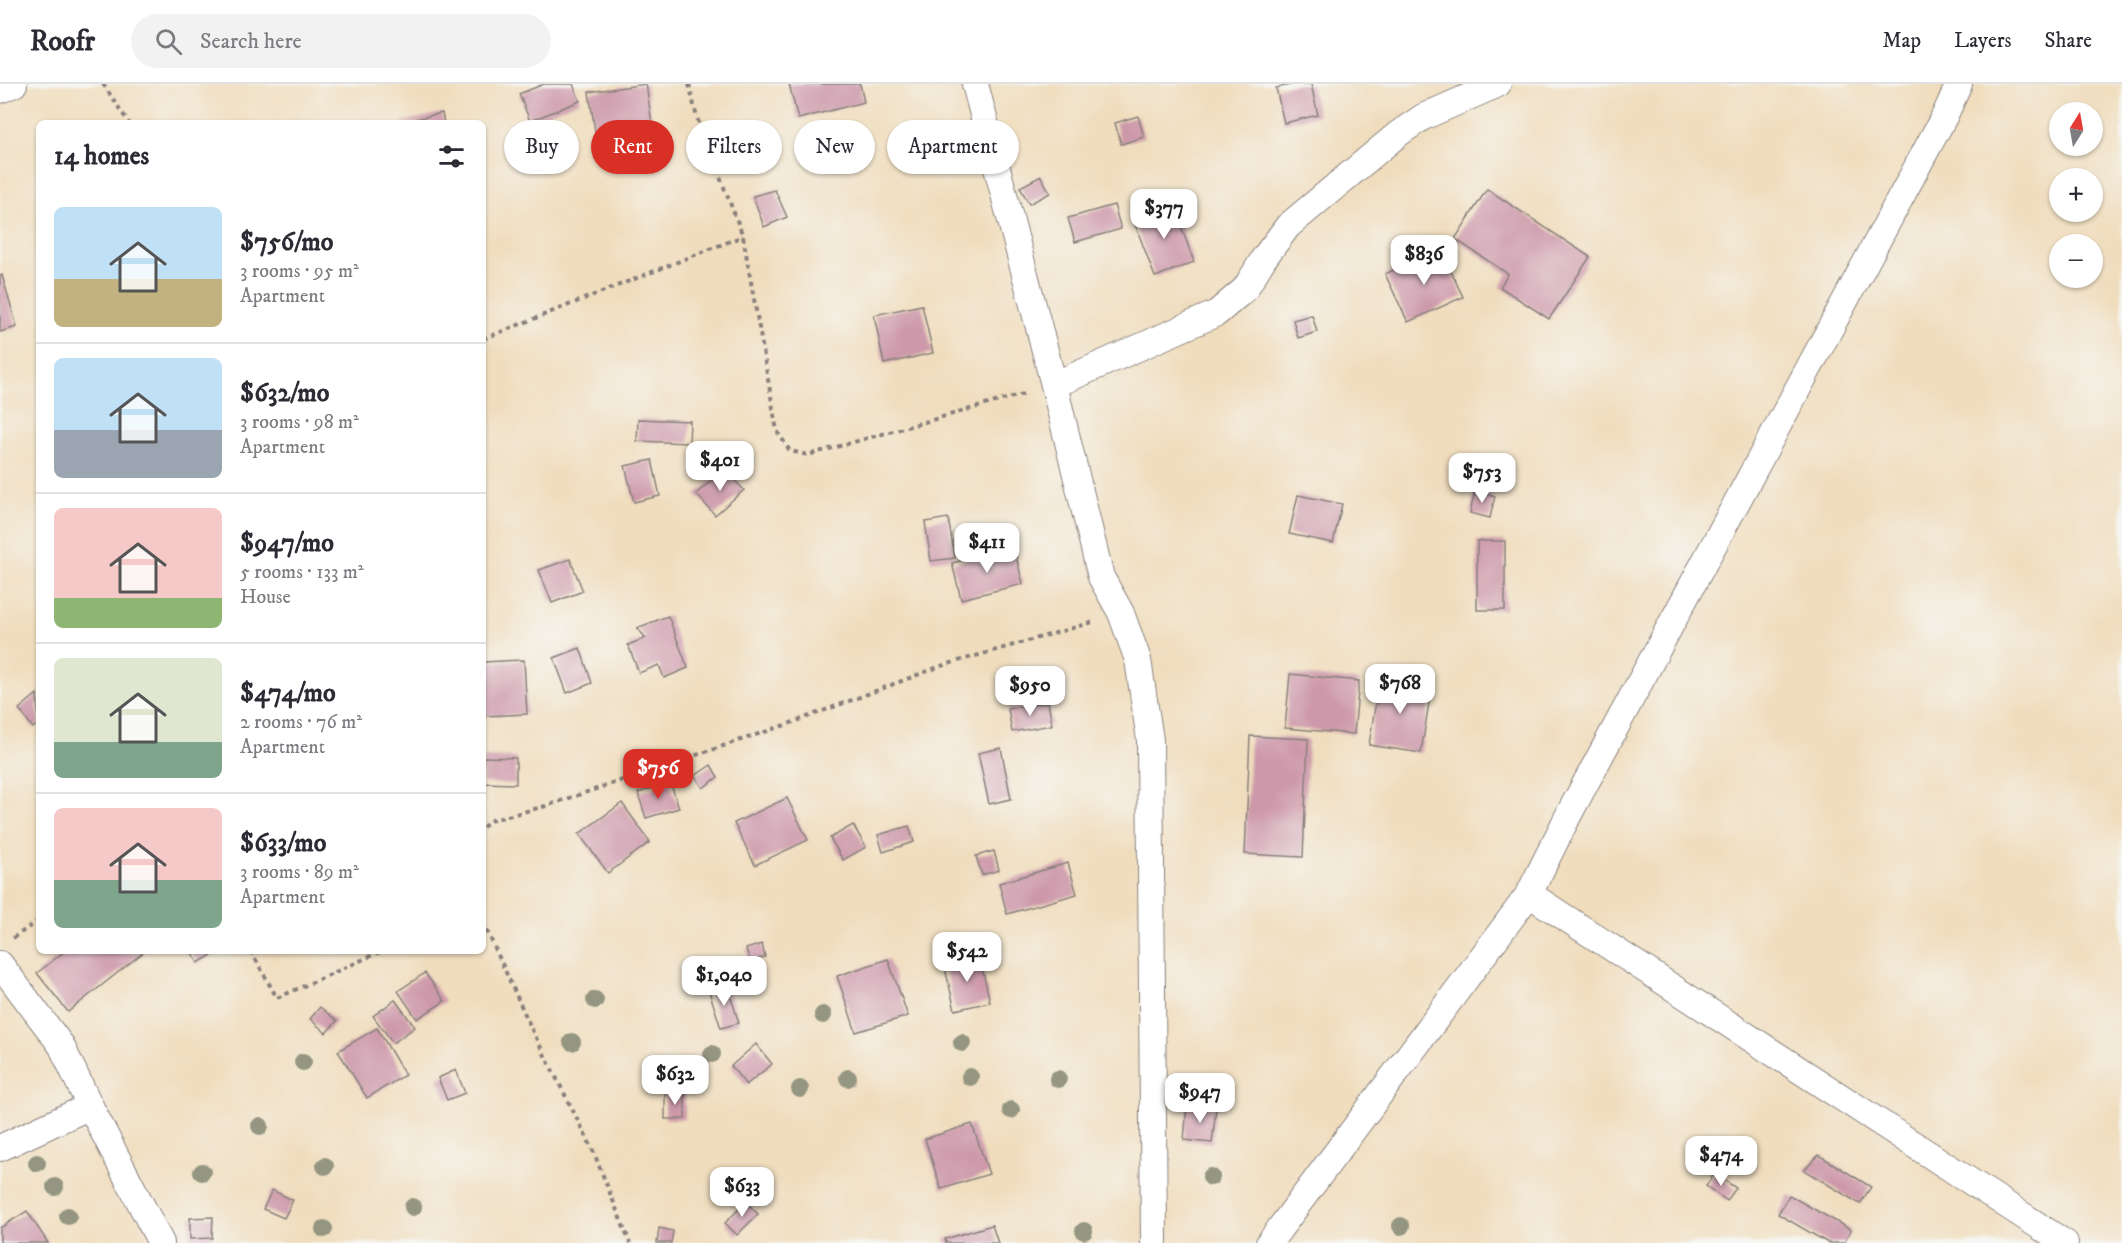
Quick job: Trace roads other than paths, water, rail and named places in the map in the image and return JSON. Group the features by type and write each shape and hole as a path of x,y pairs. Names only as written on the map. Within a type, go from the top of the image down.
{"street":[{"path":"0,90 14,84"},
{"path":"975,84 1054,385 1101,577 1122,613 1138,660 1150,740 1154,1243"},
{"path":"1054,385 1217,313 1245,289 1288,226 1398,134 1422,117 1498,84"},
{"path":"1269,1243 1529,894 1569,814 1945,115 1959,84"},
{"path":"1529,894 2065,1243"},
{"path":"0,964 61,1045 161,1243"},
{"path":"0,1148 90,1106"}]}
